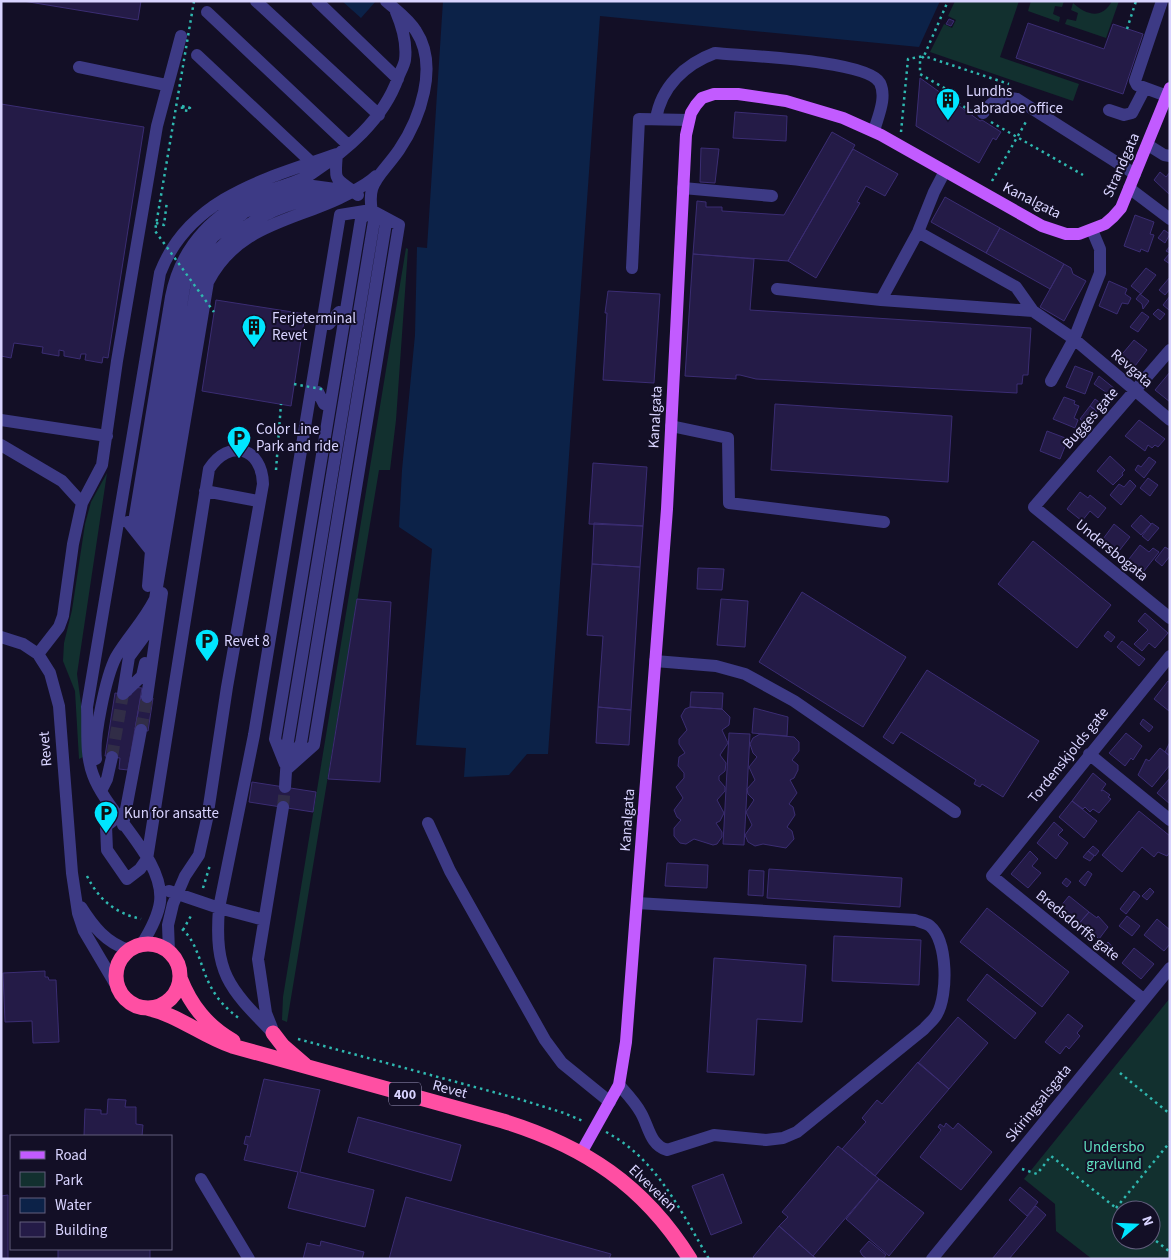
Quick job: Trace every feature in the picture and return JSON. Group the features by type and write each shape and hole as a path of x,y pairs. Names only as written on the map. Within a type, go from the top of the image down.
{"highway":[{"path":"120,992 116,981 116,970 122,958 136,947 160,946 168,952"},
{"name":"400","path":"168,952 178,963 180,978"},
{"path":"146,1008 159,1006 169,1000 177,990 180,978"},
{"name":"Revet","path":"180,978 193,1006 207,1022 219,1032 250,1050"},
{"name":"400","path":"120,992 131,1003 146,1008"},
{"name":"Revet","path":"146,1008 172,1015 212,1040 530,1129 581,1153"},
{"name":"400","path":"273,1032 283,1046 308,1068"},
{"name":"Elveveien","path":"581,1153 610,1171 644,1200 670,1229 690,1259"}],"main road":[{"name":"Strandgata","path":"1092,230 1105,224 1117,212 1148,145 1168,92"},
{"name":"Kanalgata","path":"581,1153 619,1085 626,1042 671,426 683,188 691,113 702,98 714,94 738,94 786,101 824,111 874,131 1049,230 1079,234 1092,230"}],"street":[{"path":"256,1 379,115"},
{"path":"317,1 398,79"},
{"path":"117,656 144,619 155,599 208,282 229,252 265,227 320,184 337,154 374,122 392,95 405,60 402,27 395,11 386,1"},
{"path":"285,787 287,769 282,740 371,210 369,201 372,186 409,131 417,113 427,76 423,43 416,30 386,1"},
{"path":"1162,1 1136,74 1137,85 1168,92"},
{"path":"207,12 348,145"},
{"path":"1,637 23,644 38,654 59,627 63,616 73,544 82,503 102,465 156,136 166,85 181,36"},
{"path":"656,119 658,105 674,79 698,60 715,53 838,64 867,72 879,81 883,96 874,131"},
{"path":"197,55 320,184"},
{"path":"79,67 166,85"},
{"path":"1109,110 1124,115 1132,113 1145,88"},
{"path":"980,114 992,102 1002,96 1017,99 1034,108 1135,174"},
{"path":"632,268 639,119 689,120"},
{"path":"1148,145 1164,156 1170,156"},
{"path":"101,791 95,753 104,695 117,656 146,600 151,572 154,567 203,280 225,248 245,232 320,184 337,154"},
{"path":"287,769 301,743 386,223 353,191 339,182 335,174 337,154"},
{"path":"147,697 158,617 214,285 234,256 251,242 268,233 323,213 369,182 389,163"},
{"path":"881,300 918,232 934,192 945,171"},
{"path":"136,947 155,922 160,902 159,888 147,859 101,791 90,764 89,693 95,668 160,272 165,260 186,230 209,208 238,190 320,184 353,191"},
{"path":"151,572 142,539 171,296 178,269 192,245 205,229 230,209 252,197 320,184 353,191"},
{"path":"142,539 193,276 217,241 239,223 320,184"},
{"path":"683,188 772,196"},
{"path":"1129,188 1170,219"},
{"path":"344,326 339,312 354,218 371,210"},
{"path":"287,769 269,738 324,404 329,324 347,216 371,210"},
{"path":"249,762 262,736 325,392 344,326 361,219 371,210"},
{"path":"273,1032 237,996 225,974 217,937 219,908 249,762 340,215 371,210 405,226 320,746 287,769"},
{"path":"1051,381 1074,339 1100,273 1100,249 1092,230"},
{"path":"918,232 1016,287 1033,311"},
{"path":"778,289 881,300 1033,311"},
{"name":"Revgata","path":"1033,311 1074,339 1170,420"},
{"path":"329,324 339,312"},
{"name":"Bugges gate","path":"1034,507 1170,350"},
{"path":"287,769 275,739 325,392"},
{"path":"1,420 107,436"},
{"path":"671,426 728,438 729,503 884,522"},
{"path":"1,445 62,481 82,503"},
{"path":"121,821 106,826 107,850 127,879 140,869 147,859 209,469 215,459 223,453 236,450 246,452 257,460 262,470 263,484 258,501 207,819 199,855 176,894 168,925 168,952"},
{"path":"205,491 258,501"},
{"name":"Undersbogata","path":"1034,507 1170,618"},
{"path":"147,633 142,676 130,687 129,657 158,617"},
{"name":"Revet","path":"38,654 50,673 59,706 73,886 78,913 84,931 120,992"},
{"name":"Tordenskjolds gate","path":"992,876 1170,656"},
{"path":"655,661 716,666 745,674 794,701 955,812"},
{"path":"121,821 141,730"},
{"path":"262,736 287,769"},
{"path":"1089,754 1170,820"},
{"path":"101,791 108,779 112,757"},
{"path":"273,1032 266,1013 258,959 282,807"},
{"path":"428,823 450,871 545,1040 562,1062 610,1102"},
{"name":"Bredsdorffs gate","path":"992,876 1143,999"},
{"name":"Revet","path":"73,886 80,906 105,938 136,947"},
{"path":"159,888 219,908 264,920"},
{"path":"619,1085 641,1113 654,1144 660,1148 667,1150 714,1136 766,1140 783,1138 798,1132 817,1118 924,1029 937,1014 943,999 944,951 929,925 916,920 636,903"},
{"name":"Skiringsalsgata","path":"932,1259 1170,968"},
{"path":"201,1178 249,1259"}],"path":[{"path":"194,1 155,231 214,312"},
{"path":"948,1 924,56 920,60 920,74 953,93 951,99 1083,175"},
{"path":"1128,29 1136,1"},
{"path":"900,145 908,59 924,56"},
{"path":"176,106 180,106 182,107 190,108 189,111 182,110 182,106 190,108"},
{"path":"992,181 1034,108"},
{"path":"156,223 164,225 167,201"},
{"path":"296,383 325,392"},
{"path":"298,1039 519,1099 576,1118"},
{"path":"1120,1073 1170,1114"},
{"path":"614,1137 633,1149 658,1176 710,1259"},
{"path":"1123,1200 1170,1142"},
{"path":"1008,1166 1037,1174 1051,1156 1111,1204"}],"green space":[{"path":"955,1 1019,1 1000,57 1079,84 1073,101 930,52 944,24 952,28 956,20 948,16"},
{"path":"1031,1 1064,1 1062,7 1055,6 1053,14 1060,17 1059,22 1028,11"},
{"path":"1112,1 1119,1 1106,38 1065,24 1067,19 1076,21 1078,13 1071,10 1073,3 1088,13 1094,14 1104,11"},
{"path":"406,248 408,249 396,420 390,470 379,470 287,1022 282,1020 283,997"},
{"path":"107,473 77,674 82,711 83,757 79,759 75,691 63,661 64,643 72,610 85,524 91,502"},
{"name":"Undersbo gravlund","path":"1170,998 1170,1259 1092,1259 1056,1231 1055,1204 1024,1179"}],"water":[{"path":"342,1 376,1 361,18"},
{"path":"443,1 940,1 919,47 600,16 548,754 527,754 509,775 464,777 466,748 416,745 432,549 399,527 402,470 415,335 417,247 427,248"}],"building":[{"path":"23,1 141,1 138,20"},
{"path":"949,19 954,21 951,26 946,24"},
{"path":"1028,23 1104,49 1113,24 1143,34 1123,94 1016,58"},
{"name":"Lundhs Labradoe office","path":"920,78 980,121 982,120 1001,132 996,140 993,138 979,163 916,126"},
{"path":"1,104 144,127 108,358 103,357 102,363 85,360 86,354 81,354 80,359 64,356 64,351 59,350 59,356 42,353 43,347 14,343 11,358 1,356"},
{"path":"735,112 787,116 786,141 733,138"},
{"path":"832,132 855,145 788,261 693,254 697,201 706,202 706,207 722,207 722,211 784,215"},
{"path":"701,148 719,149 715,183 700,182"},
{"path":"853,149 898,174 885,196 866,186 857,202 860,203 816,278 788,261"},
{"path":"1160,172 1166,177 1170,172 1170,195 1154,180"},
{"path":"945,197 1000,228 986,253 931,222"},
{"path":"1135,215 1154,222 1150,234 1154,235 1148,252 1141,249 1140,252 1124,246"},
{"path":"1000,228 1064,264 1050,289 986,253"},
{"path":"1164,230 1170,234 1165,243 1158,238"},
{"path":"1170,253 1170,264 1164,260"},
{"path":"693,254 754,259 750,310 1031,328 1028,375 1023,375 1022,384 1017,384 1017,393 756,379 740,375 736,375 736,379 685,376"},
{"path":"1064,264 1071,268 1073,274 1086,281 1064,321 1040,307"},
{"path":"1146,268 1156,275 1141,294 1131,286"},
{"path":"1170,277 1170,289 1165,295 1159,290"},
{"path":"1109,281 1127,289 1125,294 1131,298 1128,304 1122,303 1117,314 1099,306"},
{"path":"608,291 660,294 654,383 603,380 607,313 605,313"},
{"path":"1140,294 1149,301 1143,309 1142,304 1136,299"},
{"path":"1170,296 1170,310 1169,310 1163,305"},
{"name":"Ferjeterminal Revet","path":"216,300 305,314 291,406 202,391"},
{"path":"1158,309 1165,314 1160,320 1153,314"},
{"path":"1142,312 1149,317 1138,332 1130,327"},
{"path":"1134,340 1147,350 1132,370 1118,359"},
{"path":"1075,366 1093,373 1085,394 1066,387"},
{"path":"1170,372 1170,402 1155,390"},
{"path":"1099,376 1115,389 1110,395 1094,384"},
{"path":"1064,397 1075,401 1074,404 1079,406 1074,418 1078,420 1075,428 1053,419"},
{"path":"1095,399 1102,404 1096,411 1090,406"},
{"path":"775,404 952,416 948,482 771,470"},
{"path":"1090,406 1097,411 1087,424 1080,419"},
{"path":"1139,420 1165,439 1158,447 1155,445 1152,448 1148,445 1145,451 1125,436"},
{"path":"1047,431 1068,439 1060,459 1040,451"},
{"path":"1110,456 1125,470 1122,473 1123,475 1113,485 1097,471"},
{"path":"1149,457 1156,462 1144,478 1135,470 1138,465 1141,467"},
{"path":"593,463 647,467 643,526 589,524"},
{"path":"1148,478 1158,485 1150,496 1140,488"},
{"path":"1130,480 1136,486 1121,505 1110,495 1119,484 1124,487"},
{"path":"1080,492 1088,498 1090,495 1106,508 1098,518 1090,511 1082,521 1067,509"},
{"path":"1141,515 1151,524 1141,535 1131,526"},
{"path":"594,523 643,526 640,567 592,564"},
{"path":"1152,523 1159,528 1148,541 1142,536"},
{"path":"1114,524 1130,537 1119,551 1103,539"},
{"path":"1033,541 1111,605 1077,648 998,584"},
{"path":"1140,545 1149,552 1153,548 1159,552 1144,571 1129,559"},
{"path":"1165,547 1170,550 1170,556 1162,566 1155,560"},
{"path":"592,564 640,567 631,710 598,707 603,636 587,635"},
{"path":"698,568 724,569 722,590 697,589"},
{"path":"802,592 906,657 863,727 759,662"},
{"path":"357,599 391,602 380,782 328,779"},
{"path":"721,599 748,601 745,647 717,645"},
{"path":"1145,613 1168,633 1155,648 1149,643 1142,651 1134,644 1148,630 1138,621"},
{"path":"1108,631 1115,637 1111,642 1104,636"},
{"path":"1122,641 1145,659 1139,666 1117,647"},
{"path":"927,670 1039,741 1003,797 982,784 980,787 974,784 976,780 901,732 893,744 883,737"},
{"path":"1168,681 1170,682 1169,711 1154,699"},
{"path":"132,687 142,688 128,770 119,769 120,758 105,756 115,693 131,695"},
{"path":"691,692 723,693 722,709 690,707"},
{"path":"141,696 153,698 148,731 135,729"},
{"path":"598,707 631,710 629,745 596,743"},
{"path":"690,707 722,709 730,717 729,725 722,730 728,743 720,755 726,763 725,771 719,776 725,791 717,800 724,813 720,821 716,823 722,832 722,837 717,844 713,845 694,839 686,844 680,843 674,836 674,828 681,820 677,817 674,810 683,798 676,787 684,778 684,773 678,766 679,757 685,753 679,744 679,739 687,730 681,716 685,709"},
{"path":"754,708 788,717 787,736 752,733"},
{"path":"1143,719 1153,727 1149,732 1140,724"},
{"path":"729,733 750,734 744,845 723,844"},
{"path":"1126,733 1142,746 1133,760 1131,758 1125,766 1109,753"},
{"path":"760,734 794,737 799,742 799,751 792,760 798,765 798,770 794,778 790,780 797,793 789,804 793,807 795,815 787,827 792,831 794,839 786,848 763,844 755,846 748,842 745,835 752,825 746,812 754,800 748,794 747,789 755,780 749,767 757,757 753,753 750,744 753,738"},
{"path":"1170,742 1170,756 1165,752"},
{"path":"1160,748 1170,756 1170,765 1152,787 1138,775 1146,759 1149,761"},
{"path":"1093,773 1106,784 1101,791 1103,790 1110,795 1108,797 1111,799 1099,813 1093,809 1090,812 1085,807 1083,809 1072,801"},
{"path":"1170,778 1170,804 1157,793"},
{"path":"252,782 316,792 313,812 249,802"},
{"path":"1072,801 1097,821 1084,838 1059,817"},
{"path":"1139,811 1170,836 1170,852 1167,856 1158,852 1154,857 1142,847 1122,872 1102,855"},
{"path":"1054,822 1063,830 1058,835 1068,843 1056,859 1037,843"},
{"path":"1093,846 1099,851 1095,856 1088,851"},
{"path":"1030,851 1038,859 1032,866 1041,873 1028,888 1011,874"},
{"path":"1088,851 1094,856 1090,861 1083,857"},
{"path":"667,863 708,865 707,888 665,886"},
{"path":"769,869 902,878 900,907 767,898"},
{"path":"749,870 764,871 763,896 748,895"},
{"path":"1088,871 1092,874 1085,886 1079,881"},
{"path":"1066,878 1071,882 1067,887 1062,883"},
{"path":"1150,888 1154,892 1147,900 1142,896"},
{"path":"1134,891 1140,896 1126,914 1120,909"},
{"path":"1069,896 1089,912 1076,927 1062,915 1065,912 1060,907"},
{"path":"987,908 1069,972 1042,1007 960,942"},
{"path":"1089,912 1097,918 1098,916 1108,927 1099,939 1094,934 1090,938 1076,927"},
{"path":"1127,916 1140,926 1132,936 1119,926"},
{"path":"1157,919 1170,930 1170,944 1164,951 1144,935"},
{"path":"834,936 921,940 919,985 832,981"},
{"path":"1108,942 1114,948 1109,953 1103,947"},
{"path":"1134,948 1154,964 1141,979 1122,963"},
{"path":"714,958 806,965 802,1022 757,1019 754,1075 707,1072"},
{"path":"45,971 45,977 48,977 49,980 56,980 59,1042 33,1043 32,1021 5,1022 3,973"},
{"path":"987,974 1036,1013 1015,1039 967,1000"},
{"path":"1068,1014 1083,1026 1077,1033 1080,1036 1069,1049 1066,1046 1060,1054 1045,1042"},
{"path":"958,1017 988,1043 949,1089 918,1063"},
{"path":"918,1062 949,1089 875,1176 842,1149 866,1122 862,1118 877,1100 882,1104"},
{"path":"264,1079 320,1090 300,1172 374,1190 365,1227 288,1208 298,1172 244,1160 248,1145 244,1144 246,1136 250,1137"},
{"path":"108,1099 126,1100 125,1107 136,1107 136,1124 143,1125 142,1135 84,1135 85,1109 101,1110 101,1114 107,1114"},
{"path":"358,1117 461,1145 451,1181 348,1152"},
{"path":"946,1123 953,1129 958,1123 992,1152 961,1190 920,1157 941,1130 938,1127 940,1124 944,1127"},
{"path":"838,1146 879,1179 813,1256 779,1226 788,1217 782,1212"},
{"path":"723,1174 742,1223 711,1235 692,1186"},
{"path":"879,1179 924,1213 889,1256 846,1219"},
{"path":"1020,1187 1038,1202 1027,1216 1009,1200"},
{"path":"8,1195 8,1259 1,1259 1,1196"},
{"path":"406,1197 611,1254 609,1259 389,1259"},
{"path":"1036,1206 1046,1215 1009,1259 992,1259"},
{"path":"779,1226 817,1259 755,1259 753,1257"},
{"path":"321,1241 364,1252 362,1259 303,1259 307,1243 320,1246"},
{"path":"869,1241 886,1255 883,1259 867,1259 862,1255 860,1251"},
{"path":"58,1250 150,1250 150,1259 58,1259"}],"tunnel":[{"path":"112,757 123,694"},
{"path":"141,730 147,697"},
{"path":"283,807 285,787"}],"place":[{"name":"Lundhs Labradoe office","path":"948,121"},
{"name":"Ferjeterminal Revet","path":"254,348"},
{"name":"Color Line Park and ride","path":"239,459"},
{"name":"Revet 8","path":"207,662"},
{"name":"Kun for ansatte","path":"106,834"}]}
